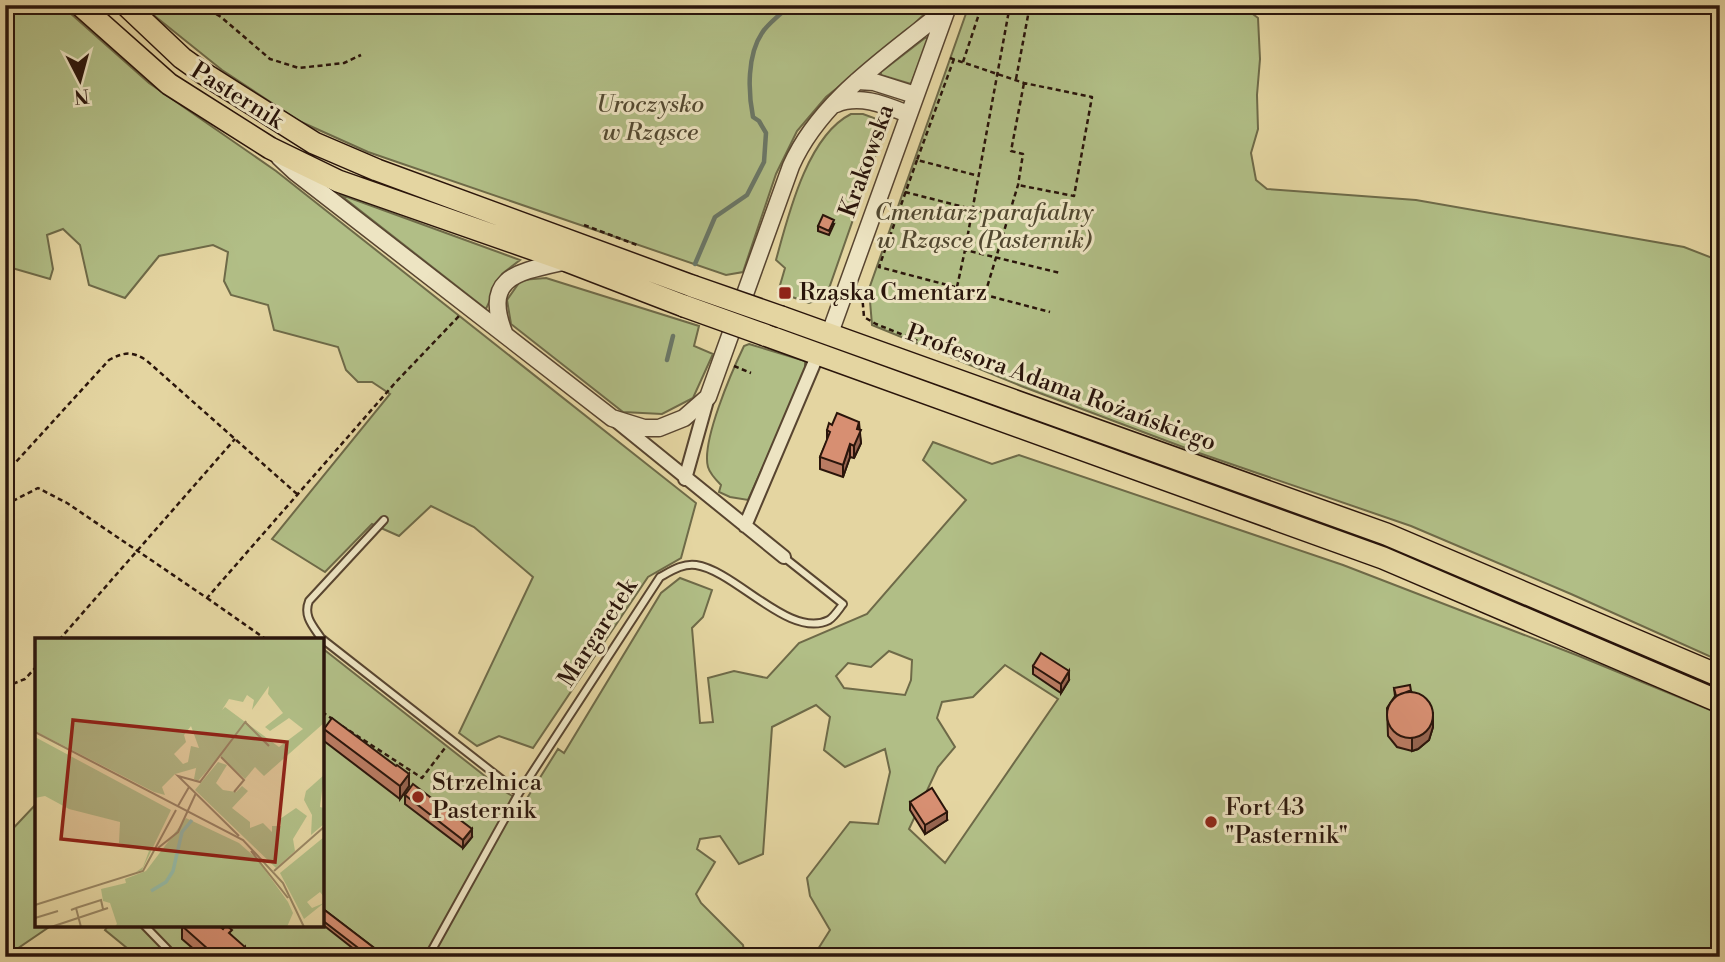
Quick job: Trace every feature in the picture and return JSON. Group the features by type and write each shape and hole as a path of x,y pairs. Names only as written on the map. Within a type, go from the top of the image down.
{"main road":[{"name":"Pasternik","path":"80,5 169,84 270,148 338,181 387,199"},
{"name":"Pasternik","path":"126,5 182,58 247,103 314,144 377,170"},
{"name":"Profesora Adama Rożańskiego","path":"377,170 692,286 830,333 1386,534 1720,676"},
{"name":"Profesora Adama Rożańskiego","path":"387,199 566,261 1383,558 1720,702"}],"street":[{"path":"685,479 708,397 791,166 816,124 834,105 857,82 948,7"},
{"name":"Krakowska","path":"830,333 948,7"},
{"path":"857,82 874,82 915,95"},
{"path":"834,105 850,98 862,99 908,114"},
{"path":"270,148 295,172 612,418 644,428 659,428 684,418 708,397"},
{"path":"506,338 496,310 498,293 503,286 524,271 566,261"},
{"path":"745,526 818,354"},
{"name":"Margaretek","path":"612,418 784,557"}],"lane":[{"path":"321,638 306,614 309,601 384,520"},
{"name":"Margaretek","path":"428,957 519,793 660,577 679,567 696,565 732,580 782,615 808,624 830,620 844,604 784,557"},
{"path":"324,640 519,793"},
{"path":"146,927 175,957"}],"path":[{"path":"202,5 220,16 270,59 299,68 344,63 361,55"},
{"path":"963,62 982,5"},
{"path":"957,287 1010,5"},
{"path":"1016,79 1030,5"},
{"path":"1018,185 1074,197 1092,97 1024,83 952,58 879,268 1050,312"},
{"path":"985,294 1018,185 1023,154 1012,151 1024,83"},
{"path":"918,160 979,176"},
{"path":"905,192 1007,218"},
{"path":"965,250 1060,273"},
{"path":"206,598 395,383 468,306"},
{"path":"5,474 109,360 121,353 137,354 297,494"},
{"path":"730,365 751,373"},
{"path":"62,638 235,439"},
{"path":"5,505 38,488 67,503 264,638"},
{"path":"5,687 25,679 35,668"},
{"path":"324,713 422,778 451,740"}],"green space":[{"path":"5,5 61,5 149,83 276,171 696,503 681,558 648,577 533,748 499,736 477,746 459,733 533,577 474,527 431,506 399,536 372,524 325,572 272,539 390,394 372,382 358,382 346,370 338,347 274,330 268,305 231,295 224,281 228,252 213,245 159,256 125,298 89,285 80,245 63,229 47,235 53,269 50,279 5,266"},
{"name":"Uroczysko w Rząsce","path":"141,5 934,5 899,38 826,97 797,131 776,174 743,272 726,275 368,152 299,121 222,70"},
{"name":"Cmentarz parafialny w Rząsce (Pasternik)","path":"969,5 1241,5 1258,18 1258,129 1251,153 1256,180 1267,189 1416,200 1684,247 1720,261 1720,661 1411,526 1196,452 1021,386 872,325 869,289"},
{"path":"925,38 928,41 911,84 881,75 881,72"},
{"path":"851,114 874,118 880,132 878,148 826,297 809,303 778,292 785,268 776,260 793,200 811,158 822,140"},
{"path":"339,194 520,260 502,274 486,309"},
{"path":"546,278 699,326 694,346 713,354 693,398 662,414 623,412 511,324 507,300 521,280"},
{"path":"749,344 805,361 805,373 748,500 719,492 721,485 709,470 707,456 713,424 725,389 744,346"},
{"path":"933,442 992,464 1019,455 1343,565 1579,656 1720,714 1720,957 813,957 830,930 810,896 807,878 850,822 878,824 890,772 885,749 845,767 824,750 830,717 816,705 772,727 763,854 739,864 720,836 700,839 697,849 715,862 696,894 701,903 743,945 745,957 138,957 105,930 107,927 324,927 324,650 504,791 524,803 558,749 564,753 661,593 680,578 712,590 703,617 692,628 700,723 713,722 708,678 734,671 767,678 799,643 867,614 966,500 923,460","holes":["889,651 912,660 911,680 905,695 844,688 836,676 848,663 871,667","1005,665 1058,699 945,863 909,829 938,767 955,747 937,718 942,702 973,697"]},
{"path":"35,805 35,927 49,927 5,957 5,837"}],"building":[{"path":"823,215 834,220 829,231 818,226"},
{"path":"837,413 859,422 857,429 861,430 854,446 850,444 843,465 820,457 830,432 827,430 829,423 832,425"},
{"path":"1041,653 1069,671 1061,684 1033,666"},
{"path":"1410,685 1411,691 1396,696 1394,688"},
{"path":"1410,692 1426,699 1433,715 1426,731 1410,738 1394,731 1387,715 1394,699"},
{"path":"332,718 409,774 400,786 324,729"},
{"path":"413,784 472,829 463,840 405,795"},
{"path":"932,788 947,812 925,825 910,802"},
{"path":"324,910 386,957 370,957 324,922"},
{"path":"183,927 228,927 232,930 229,933 245,947 237,957 217,957"}],"waterway":[{"path":"695,264 715,217 747,195 764,162 766,133 759,121 753,117 750,96 751,63 762,33 789,5"},
{"path":"667,360 673,336"}],"place":[{"name":"Rząska Cmentarz","path":"785,293"},
{"name":"Strzelnica Pasternik","path":"418,797"},
{"name":"Fort 43 \"Pasternik\"","path":"1211,822"}]}
